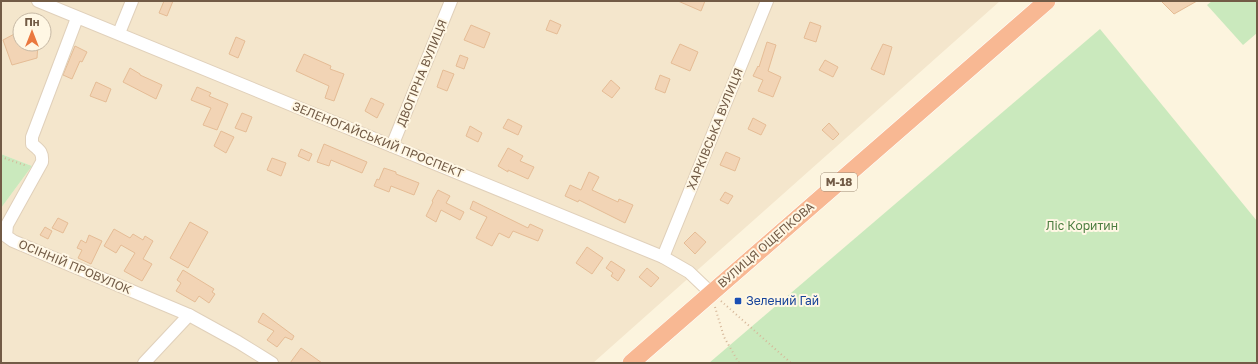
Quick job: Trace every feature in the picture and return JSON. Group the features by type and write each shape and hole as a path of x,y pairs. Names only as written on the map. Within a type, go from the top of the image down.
{"highway":[{"name":"ВУЛИЦЯ ОЩЕПКОВА","path":"631,363 1047,1"}],"street":[{"name":"ЗЕЛЕНОГАЙСЬКИЙ ПРОСПЕКТ","path":"38,1 662,257 689,272 711,293"},
{"path":"119,33 132,1"},
{"name":"ДВОГІРНА ВУЛИЦЯ","path":"392,146 451,1"},
{"name":"ХАРКІВСЬКА ВУЛИЦЯ","path":"662,257 767,1"},
{"name":"ОСІННІЙ ПРОВУЛОК","path":"77,18 32,136 32,144 43,156 42,162 7,225 6,236 13,241 189,315 272,363"},
{"path":"144,363 189,315"}],"path":[{"path":"1,157 38,170"},
{"path":"711,293 724,337 739,363"},
{"path":"711,293 791,363"}],"shaded area":[{"path":"1,1 1000,1 593,363 1,363 1,208 32,166 1,154"}],"green space":[{"path":"1212,1 1257,1 1257,33 1243,45 1207,5"},
{"name":"Ліс Коритин","path":"1100,29 1257,221 1257,363 709,363"},
{"path":"1,154 32,166 1,208"}],"building":[{"path":"164,1 173,1 167,16 159,13"},
{"path":"678,1 705,1 701,11"},
{"path":"1161,1 1197,1 1174,14"},
{"path":"550,20 561,25 557,34 546,30"},
{"path":"810,22 821,26 816,42 804,38"},
{"path":"471,25 490,33 484,48 464,40"},
{"path":"12,35 12,52 37,52 37,58 12,65 3,40"},
{"path":"236,37 245,41 238,58 229,54"},
{"path":"767,42 776,45 768,71 781,77 773,97 758,91 763,80 753,76 758,66 759,67"},
{"path":"680,44 698,52 690,71 671,63"},
{"path":"883,44 892,47 884,75 871,69"},
{"path":"75,46 87,52 82,62 80,61 72,79 63,75"},
{"path":"304,54 331,66 330,69 344,74 334,101 325,98 329,86 296,71"},
{"path":"460,55 468,58 464,69 456,66"},
{"path":"825,60 838,67 833,77 819,70"},
{"path":"130,68 140,75 162,85 156,99 123,82"},
{"path":"443,70 454,74 447,91 437,87"},
{"path":"660,75 670,79 665,93 655,89"},
{"path":"611,80 620,88 612,98 602,91"},
{"path":"96,82 111,89 106,102 90,96"},
{"path":"197,87 211,93 209,96 228,104 217,130 203,125 211,108 191,100"},
{"path":"371,98 384,104 377,118 365,111"},
{"path":"242,113 252,117 246,132 235,128"},
{"path":"753,118 766,125 761,135 748,129"},
{"path":"508,119 522,126 518,135 503,128"},
{"path":"829,123 839,134 833,140 822,130"},
{"path":"470,126 482,133 478,142 466,136"},
{"path":"221,131 234,137 226,153 214,146"},
{"path":"324,144 367,162 362,173 331,160 329,166 317,162"},
{"path":"508,148 523,156 520,161 534,167 528,179 508,170 508,172 498,166"},
{"path":"301,149 312,154 309,161 298,156"},
{"path":"726,152 740,158 735,171 720,165"},
{"path":"272,158 286,163 281,176 267,170"},
{"path":"384,168 419,183 414,195 391,186 389,192 374,186 377,179 379,180"},
{"path":"589,172 599,177 592,190 618,202 619,199 633,205 625,223 579,200 578,202 565,196 570,185 581,190"},
{"path":"438,190 450,196 446,203 464,212 460,220 441,210 436,222 426,216"},
{"path":"725,192 733,196 728,204 720,200"},
{"path":"473,201 528,228 530,224 543,230 538,241 513,231 509,238 499,233 492,246 476,238 487,217 470,209"},
{"path":"58,218 68,223 63,233 52,228"},
{"path":"190,222 208,232 188,268 170,258"},
{"path":"45,227 52,231 48,239 40,235"},
{"path":"114,229 130,238 133,234 143,240 145,236 153,241 143,259 152,264 142,281 124,271 135,253 121,245 116,253 104,246"},
{"path":"695,232 706,242 695,254 684,243"},
{"path":"89,235 102,241 91,264 78,258 82,250 77,248 81,240 86,243"},
{"path":"587,247 603,258 592,274 576,263"},
{"path":"611,261 625,270 618,281 611,276 613,273 606,268"},
{"path":"647,268 659,278 651,287 639,277"},
{"path":"183,270 214,289 212,292 215,294 209,303 199,296 195,302 176,291 181,283 177,280"},
{"path":"263,313 294,336 292,340 285,337 277,347 267,340 274,331 258,322"},
{"path":"301,348 322,363 290,363"}],"place":[{"name":"Зелений Гай","path":"738,301"}]}
